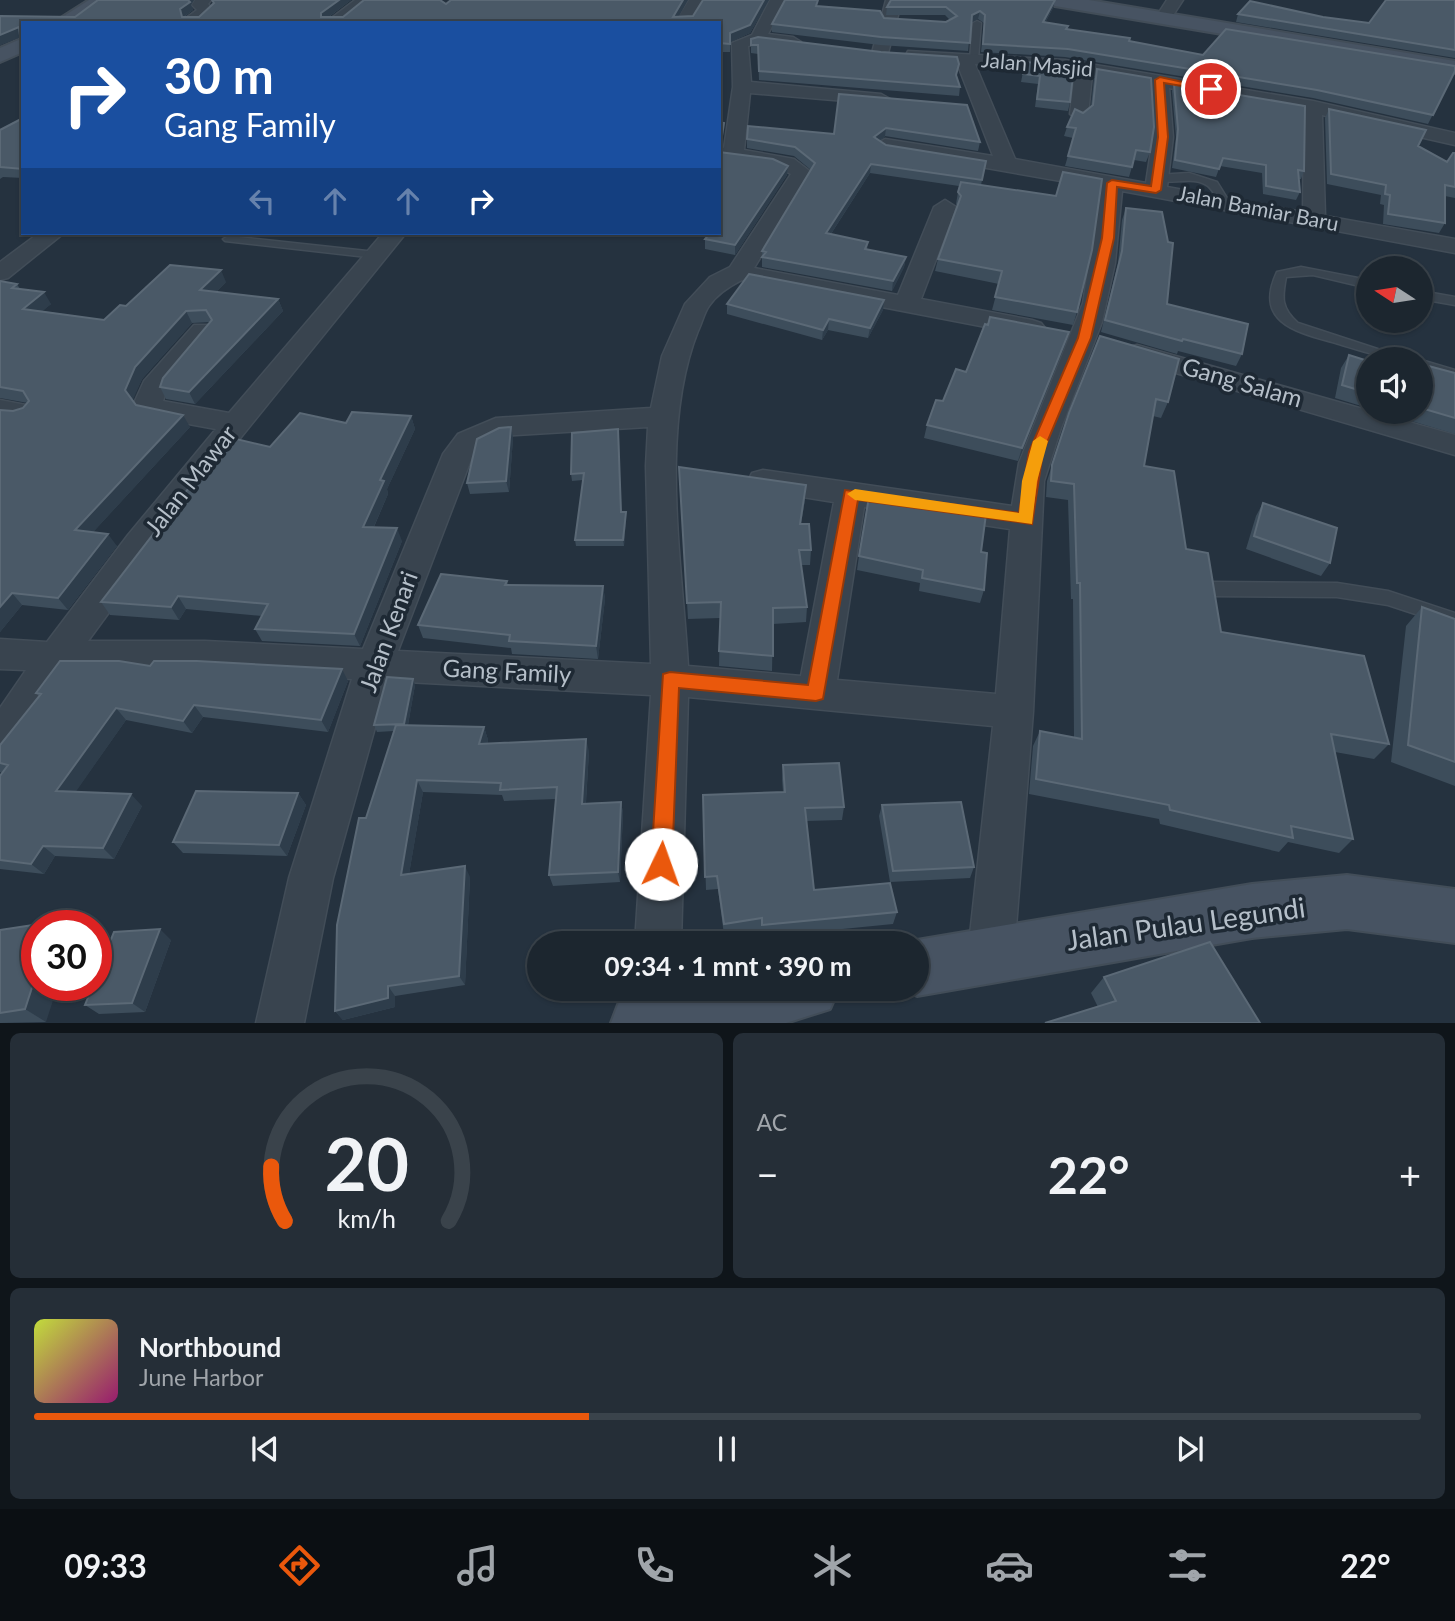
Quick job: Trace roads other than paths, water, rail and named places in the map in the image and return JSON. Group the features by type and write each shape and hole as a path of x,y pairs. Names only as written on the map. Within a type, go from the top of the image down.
{"street":[{"path":"66,21 103,0"},
{"path":"193,21 206,11 200,5 203,0"},
{"path":"336,21 365,0"},
{"path":"684,21 697,0"},
{"path":"659,931 670,680 675,468 663,417 675,356 697,304 719,282 739,272 802,173 796,166 786,162 726,154 743,87 749,41 778,0"},
{"path":"894,0 889,21 908,21"},
{"path":"1055,0 1170,9 1455,68"},
{"path":"43,20 54,21"},
{"name":"Jalan Masjid","path":"889,21 873,52 1084,68 1313,107 1455,139"},
{"path":"749,41 813,45"},
{"path":"0,57 21,45"},
{"path":"969,59 981,107 1007,164"},
{"path":"1079,114 1084,68"},
{"path":"1156,184 1163,137 1160,80"},
{"path":"743,87 901,101"},
{"path":"954,105 981,107"},
{"path":"1313,107 1314,219"},
{"name":"Jalan Bamiar Baru","path":"885,145 1112,183 1156,184 1225,203 1455,246"},
{"path":"991,953 1014,712 1026,520 1036,452 1084,338 1108,238 1112,183"},
{"path":"907,303 945,207"},
{"path":"0,273 50,235"},
{"name":"Jalan Mawar","path":"0,740 54,657 236,423 386,244"},
{"name":"Gang Salam","path":"739,272 1084,338 1455,445"},
{"path":"203,330 154,387 148,403 155,410 236,423"},
{"name":"Jalan Kenari","path":"280,1023 311,878 373,666 458,454 468,441 496,427 663,417"},
{"path":"729,476 1026,520"},
{"path":"816,693 851,494"},
{"name":"Gang Family","path":"0,654 54,657 120,654 205,656 670,680 1014,712"},
{"name":"Jalan Pulau Legundi","path":"929,966 1252,911 1347,902 1455,916"},
{"path":"650,1010 719,1001"}],"lane":[{"path":"969,59 977,23"},
{"path":"229,239 386,244"},
{"path":"1356,282 1289,271 1280,275 1275,303 1279,314 1293,326 1362,347"},
{"path":"1433,297 1455,301"},
{"path":"1433,368 1455,374"},
{"path":"1212,589 1337,590 1388,598 1455,620"}]}
